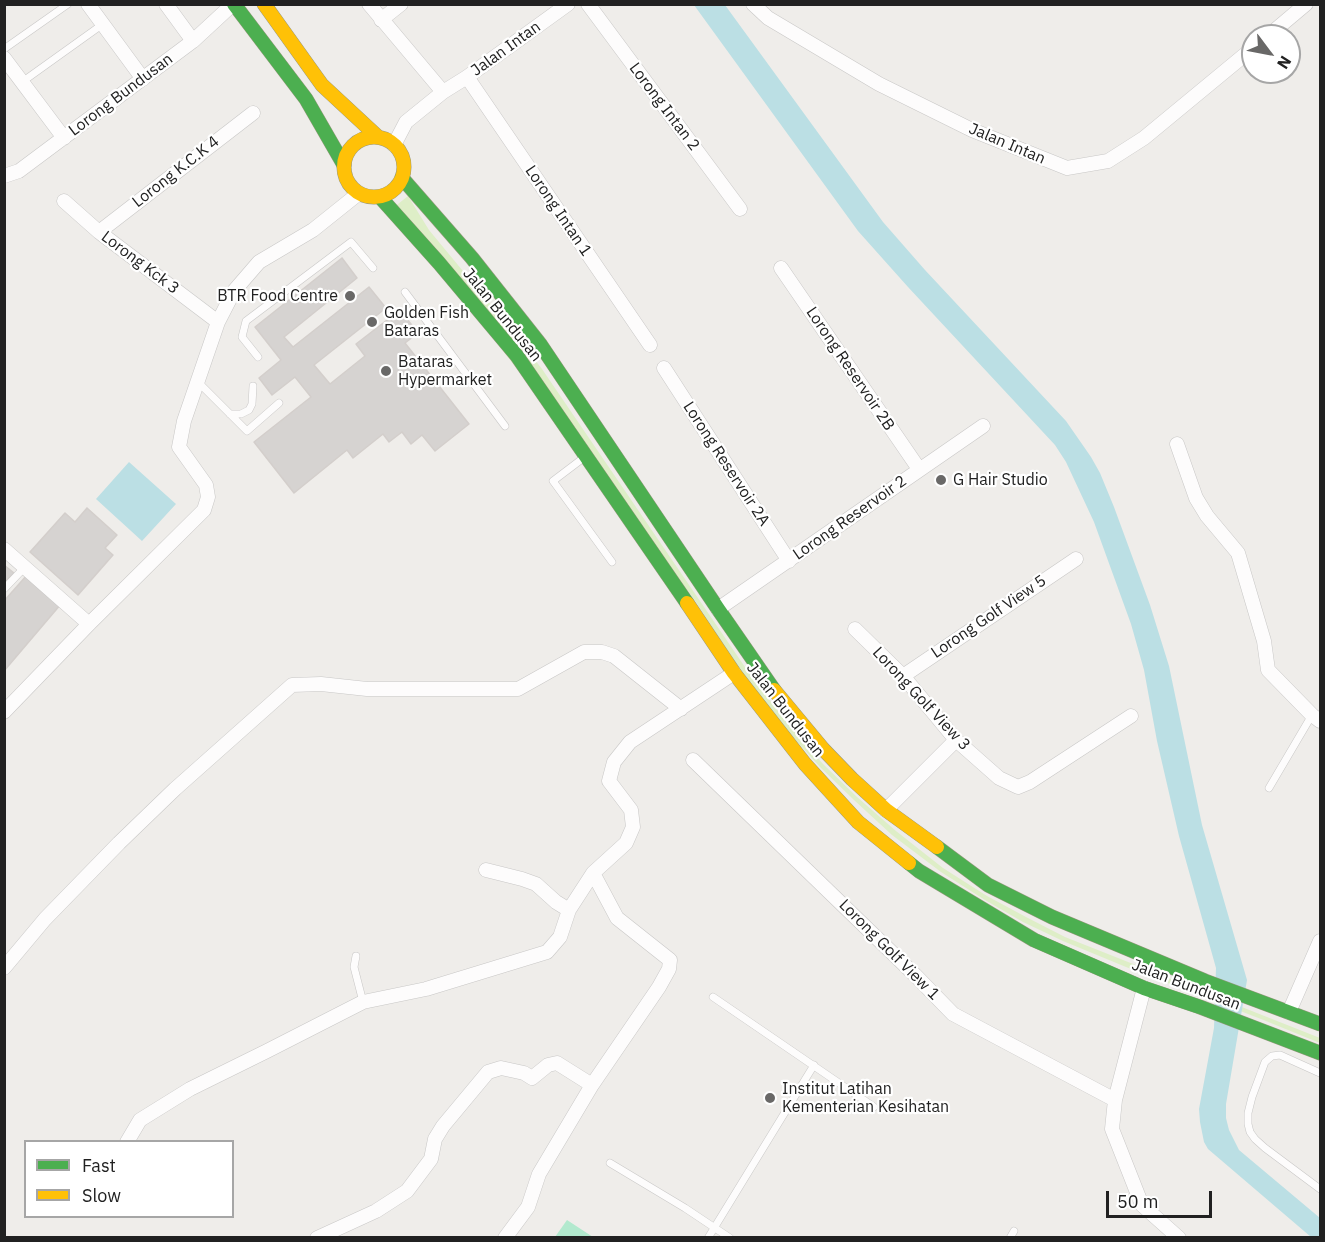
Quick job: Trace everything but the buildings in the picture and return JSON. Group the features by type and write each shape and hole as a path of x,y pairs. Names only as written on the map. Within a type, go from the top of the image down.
{"main road":[{"path":"233,4 306,99 344,165"},
{"path":"264,4 322,85 378,137 387,140 400,152 404,160 404,169 397,187 389,194 372,198 358,194 352,188 344,173 344,165 346,156 359,141 378,137"},
{"name":"Jalan Bundusan","path":"402,178 472,258 540,344 777,694 823,749 852,779 886,810 988,885 1052,917 1205,981 1320,1024"},
{"name":"Jalan Bundusan","path":"380,197 440,263 517,356 734,673 805,764 858,822 919,871 1034,940 1144,988 1320,1053"}],"street":[{"path":"88,4 143,79"},
{"path":"166,4 193,41"},
{"name":"Lorong Bundusan","path":"7,172 19,171 64,138 193,41 233,4"},
{"path":"369,4 443,92"},
{"path":"381,20 401,4"},
{"name":"Jalan Intan","path":"394,145 406,122 443,92 567,4"},
{"name":"Lorong Intan 2","path":"588,4 740,209"},
{"name":"Jalan Intan","path":"753,4 768,18 879,84 972,130 1067,168 1108,161 1144,138 1241,58"},
{"path":"1282,24 1306,4"},
{"path":"4,58 64,138"},
{"name":"Lorong Intan 1","path":"467,77 650,345"},
{"name":"Lorong K.C.K 4","path":"99,232 253,113"},
{"path":"4,712 204,510 208,497 206,485 179,447 184,421 218,322 234,291 258,261 313,230 358,194"},
{"name":"Lorong Kck 3","path":"64,201 99,232 218,322"},
{"name":"Lorong Reservoir 2B","path":"781,268 919,469"},
{"name":"Lorong Reservoir 2A","path":"664,368 789,561"},
{"name":"Lorong Reservoir 2","path":"718,609 983,426"},
{"path":"1177,444 1196,498 1207,516 1238,553 1264,641 1268,670 1316,718"},
{"path":"4,549 89,624"},
{"name":"Lorong Golf View 5","path":"903,676 1076,559"},
{"name":"Lorong Golf View 3","path":"855,629 903,676 956,740 999,778 1018,787 1030,782 1131,716"},
{"path":"4,968 45,919 118,843 292,685 321,684 367,689 518,689 584,652 602,652 614,656 681,709"},
{"path":"128,1140 140,1120 190,1089 363,1002 426,989 547,952 560,937 569,910 593,873 626,843 633,827 631,810 609,781 614,762 630,742 734,673"},
{"path":"886,810 956,740"},
{"name":"Lorong Golf View 1","path":"693,760 953,1014 1115,1100"},
{"path":"486,870 536,884 569,910"},
{"path":"505,1238 528,1208 539,1174 592,1085 669,969 670,960 617,918 593,873"},
{"path":"1289,1012 1320,941"},
{"path":"1144,988 1115,1100 1112,1129 1142,1205 1179,1238"},
{"path":"317,1238 376,1211 407,1191 431,1159 435,1139 443,1126 488,1072 501,1068 524,1073 532,1078 548,1065 557,1064 592,1085"}],"lane":[{"path":"4,49 68,4"},
{"path":"22,82 103,24"},
{"path":"258,357 242,337 246,321 351,242 373,268"},
{"path":"405,292 505,426"},
{"path":"198,382 247,431 279,403"},
{"path":"230,414 241,414 249,410 252,404 253,386"},
{"path":"586,456 553,481 612,562"},
{"path":"4,589 25,567"},
{"path":"1269,788 1316,718"},
{"path":"356,956 354,967 363,1002"},
{"path":"713,997 874,1107"},
{"path":"1320,1073 1280,1055 1272,1056 1264,1062 1252,1097 1248,1124 1255,1139 1320,1189"},
{"path":"708,1238 814,1065"},
{"path":"610,1163 730,1238"}],"green space":[{"path":"408,196 429,230 542,369 749,673 787,723 823,764 857,797 943,868 1026,917 1065,937 1320,1038 1320,1043 1126,967 1023,922 941,872 892,835 854,800 783,726 744,676 694,599 393,208"},
{"path":"567,1220 593,1237 555,1237"}],"water":[{"path":"694,5 725,5 883,222 1066,421 1100,473 1150,605 1169,666 1202,825 1247,980 1226,1104 1229,1130 1239,1150 1320,1218 1320,1237 1311,1237 1208,1149 1204,1142 1199,1109 1214,1028 1216,968 1179,836 1157,741 1144,670 1131,624 1094,522 1066,462 1055,445 858,231"},
{"path":"129,462 176,504 142,541 96,499"}],"traffic: fast":[{"path":"234,4 306,99 344,165"},
{"path":"402,178 472,258 540,344 774,690"},
{"path":"380,197 517,356 687,603"},
{"path":"937,847 988,885 1052,917 1205,981 1320,1024"},
{"path":"909,863 1034,940 1144,988 1320,1053"}],"traffic: slow":[{"path":"264,4 322,85 378,137"},
{"path":"374,137 386,139 399,150 404,167 402,179 391,192 374,197 362,195 349,184 344,167 346,155 357,142 374,137"},
{"path":"687,603 734,673 805,764 858,822 909,863"},
{"path":"774,690 823,749 852,779 886,810 937,847"}],"place":[{"name":"BTR Food Centre","path":"350,296"},
{"name":"Golden Fish Bataras","path":"372,322"},
{"name":"Bataras Hypermarket","path":"386,371"},
{"name":"G Hair Studio","path":"941,480"},
{"name":"Institut Latihan Kementerian Kesihatan","path":"770,1098"}]}
